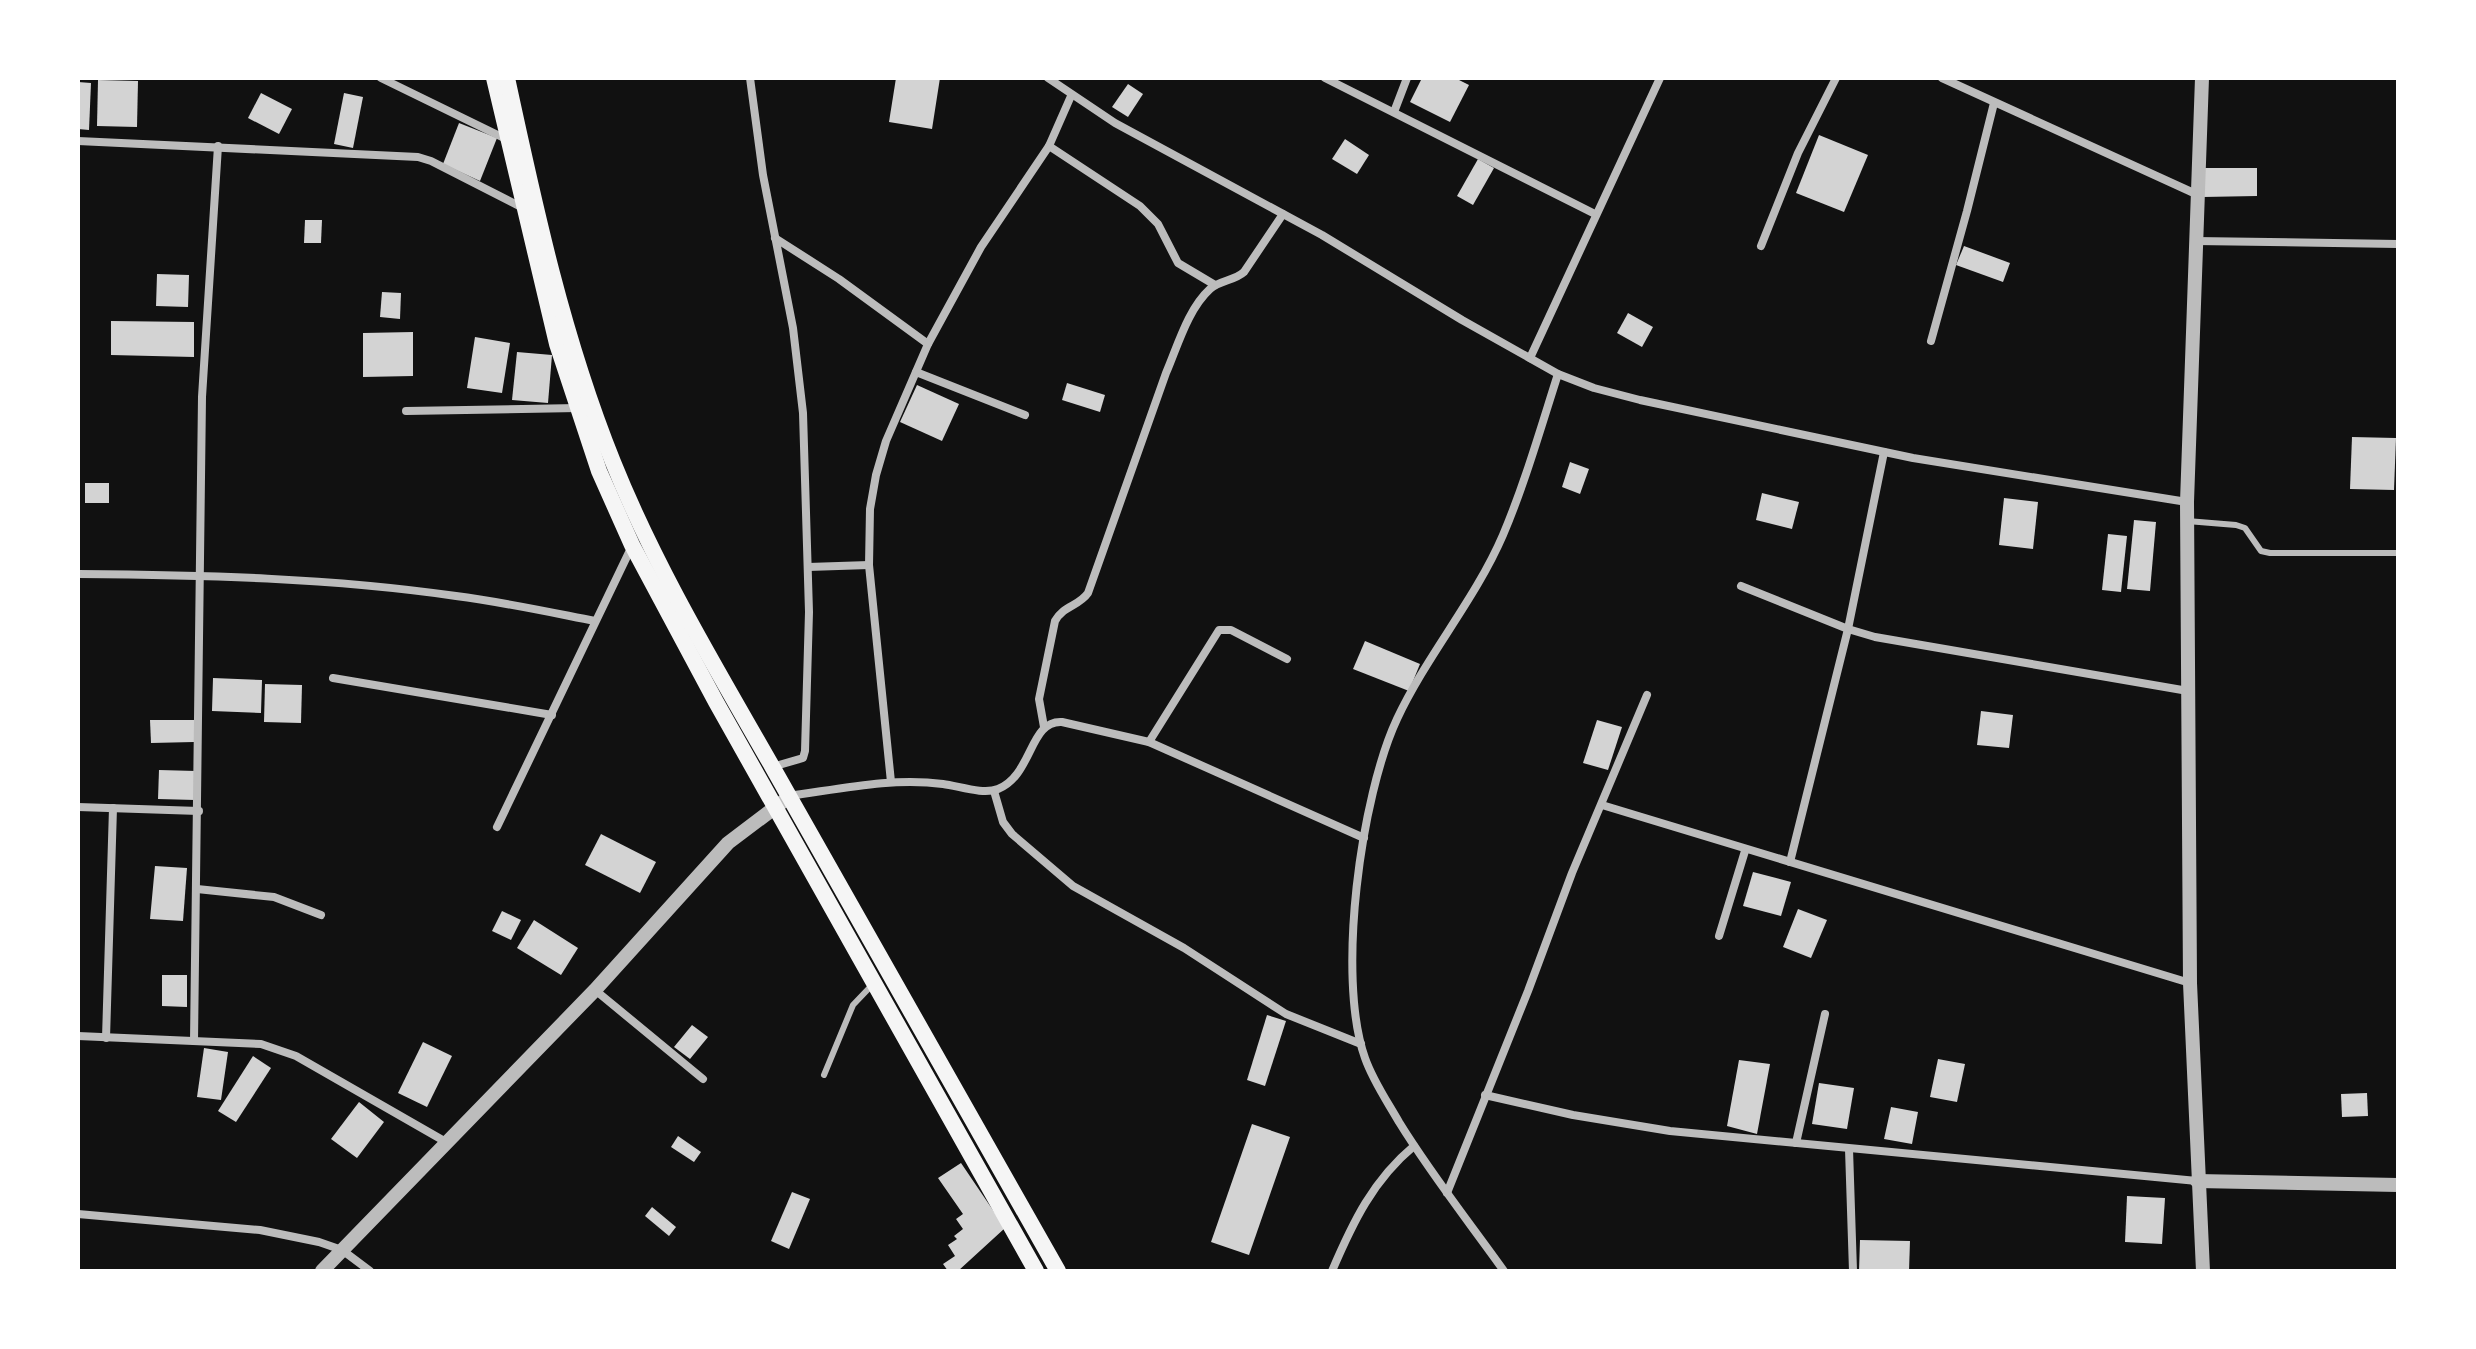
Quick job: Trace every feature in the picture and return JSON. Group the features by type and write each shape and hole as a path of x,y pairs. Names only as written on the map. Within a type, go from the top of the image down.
{"main road":[{"path":"494,78 557,344 599,471 632,545 1058,1271"},
{"path":"507,78 554,283 576,360 612,461 640,526 706,654 772,767 782,802 873,983 1036,1271"}],"street":[{"path":"381,78 507,139"},
{"path":"750,78 763,175 799,369 804,429 808,567 805,751 803,758 797,761 772,767"},
{"path":"1048,78 1071,96 1152,144 1283,214 1558,374 1640,400 1884,452 2187,502"},
{"path":"1325,78 1595,214"},
{"path":"1394,112 1407,78"},
{"path":"1530,358 1660,78"},
{"path":"1761,246 1798,153 1836,78"},
{"path":"1942,78 2196,194"},
{"path":"1964,88 1969,78"},
{"path":"2202,78 2194,241 2187,521 2190,983 2203,1271"},
{"path":"891,782 869,565 870,509 876,475 886,441 928,344 981,247 1049,146 1071,96"},
{"path":"1931,341 1994,103"},
{"path":"78,141 418,157 523,208"},
{"path":"194,1041 204,340 218,146"},
{"path":"1049,146 1148,213 1158,224 1178,263 1215,285"},
{"path":"1044,727 1039,699 1055,621 1066,608 1084,599 1088,593 1166,373 1196,307 1215,285 1239,277 1244,272 1283,214"},
{"path":"775,238 839,279 928,344"},
{"path":"2194,241 2398,244"},
{"path":"916,372 1025,415"},
{"path":"1504,1271 1414,1146 1374,1082 1361,1044 1353,988 1353,942 1364,838 1373,788 1393,729 1480,580 1503,534 1558,374"},
{"path":"406,411 578,408"},
{"path":"1790,862 1848,629 1884,452"},
{"path":"497,827 632,545"},
{"path":"808,567 869,565"},
{"path":"78,574 199,575 456,595 595,621"},
{"path":"1741,586 1848,629 1910,644 2108,675 2188,691"},
{"path":"1149,742 1219,630 1231,630 1287,659"},
{"path":"333,678 552,715"},
{"path":"1447,1193 1572,873 1647,695"},
{"path":"322,1271 595,990 728,843 782,802 891,782 921,782 994,791 1018,776 1044,727 1052,721 1149,742 1364,838"},
{"path":"994,791 1003,822 1012,834 1073,886 1184,948 1286,1014 1361,1044"},
{"path":"1602,805 1745,851 2190,983"},
{"path":"78,807 199,811"},
{"path":"106,1038 113,808"},
{"path":"1719,936 1745,851"},
{"path":"197,889 274,897 321,915"},
{"path":"595,990 703,1079"},
{"path":"1796,1143 1825,1014"},
{"path":"78,1036 261,1044 278,1048 446,1142"},
{"path":"1485,1095 1619,1124 1849,1149 2197,1181 2398,1185"},
{"path":"1332,1271 1378,1181 1414,1146"},
{"path":"1849,1149 1853,1271"},
{"path":"78,1214 260,1230 342,1250 370,1271"}],"lane":[{"path":"2187,521 2245,528 2255,546 2270,553 2398,553"},
{"path":"824,1075 853,1005 873,983"}],"building":[{"path":"896,78 940,78 932,129 889,122"},
{"path":"1422,78 1455,78 1469,85 1450,122 1410,102"},
{"path":"98,80 138,81 137,127 97,126"},
{"path":"78,82 91,83 89,130 78,129"},
{"path":"1128,84 1143,94 1128,117 1112,107"},
{"path":"261,93 292,109 279,134 248,118"},
{"path":"344,93 363,97 353,148 334,144"},
{"path":"459,123 497,138 480,181 443,164"},
{"path":"1819,135 1868,155 1844,212 1796,193"},
{"path":"1345,139 1369,155 1357,174 1332,159"},
{"path":"1478,159 1494,168 1473,205 1457,196"},
{"path":"2203,168 2257,168 2257,196 2203,197"},
{"path":"305,220 322,220 321,243 304,243"},
{"path":"1964,246 2010,263 2003,282 1956,265"},
{"path":"157,274 189,275 188,307 156,306"},
{"path":"382,292 401,293 400,319 380,317"},
{"path":"1628,313 1653,327 1642,347 1617,333"},
{"path":"111,321 194,322 194,357 111,355"},
{"path":"413,332 413,376 363,377 363,333"},
{"path":"475,337 510,343 502,393 467,388"},
{"path":"517,352 552,355 548,403 512,400"},
{"path":"1067,383 1105,395 1100,412 1062,400"},
{"path":"917,385 959,404 942,441 900,422"},
{"path":"2352,437 2396,438 2394,490 2350,489"},
{"path":"1570,462 1589,469 1580,494 1562,487"},
{"path":"85,483 109,483 109,503 85,503"},
{"path":"1762,493 1799,502 1792,529 1756,520"},
{"path":"2004,498 2038,502 2033,549 1999,545"},
{"path":"2134,520 2156,522 2150,591 2127,589"},
{"path":"2108,534 2127,536 2121,592 2102,590"},
{"path":"1365,641 1420,664 1409,691 1353,669"},
{"path":"213,678 262,680 261,713 212,711"},
{"path":"265,684 302,685 301,723 264,722"},
{"path":"1981,711 2013,715 2009,748 1977,745"},
{"path":"150,720 194,720 194,742 151,743"},
{"path":"1597,720 1622,727 1608,770 1583,763"},
{"path":"159,770 196,771 195,800 158,799"},
{"path":"601,834 656,862 640,893 585,865"},
{"path":"155,866 187,868 183,921 150,919"},
{"path":"1753,872 1791,882 1781,916 1743,906"},
{"path":"1798,909 1827,920 1811,958 1783,947"},
{"path":"502,911 521,920 511,940 492,931"},
{"path":"534,920 578,948 561,975 517,948"},
{"path":"162,975 187,975 187,1007 162,1006"},
{"path":"1267,1015 1286,1021 1265,1086 1247,1080"},
{"path":"692,1025 708,1037 690,1059 674,1047"},
{"path":"423,1042 452,1056 427,1107 398,1093"},
{"path":"204,1048 228,1052 221,1100 197,1097"},
{"path":"253,1056 271,1068 236,1122 218,1111"},
{"path":"1938,1059 1965,1064 1957,1102 1930,1097"},
{"path":"1739,1060 1770,1064 1757,1134 1727,1126"},
{"path":"1819,1083 1854,1088 1847,1129 1812,1124"},
{"path":"2367,1093 2368,1116 2342,1117 2341,1094"},
{"path":"359,1102 384,1122 357,1158 331,1139"},
{"path":"1891,1107 1918,1112 1912,1144 1884,1139"},
{"path":"1252,1124 1290,1137 1249,1255 1211,1242"},
{"path":"678,1136 701,1152 694,1162 671,1147"},
{"path":"961,1163 1005,1228 958,1271 948,1271 943,1264 955,1256 948,1245 957,1239 954,1236 963,1229 956,1219 963,1214 938,1178"},
{"path":"792,1192 810,1199 789,1249 771,1241"},
{"path":"2127,1196 2165,1198 2162,1244 2125,1242"},
{"path":"652,1207 676,1227 669,1236 645,1216"},
{"path":"1860,1240 1910,1241 1909,1271 1859,1271"}]}
